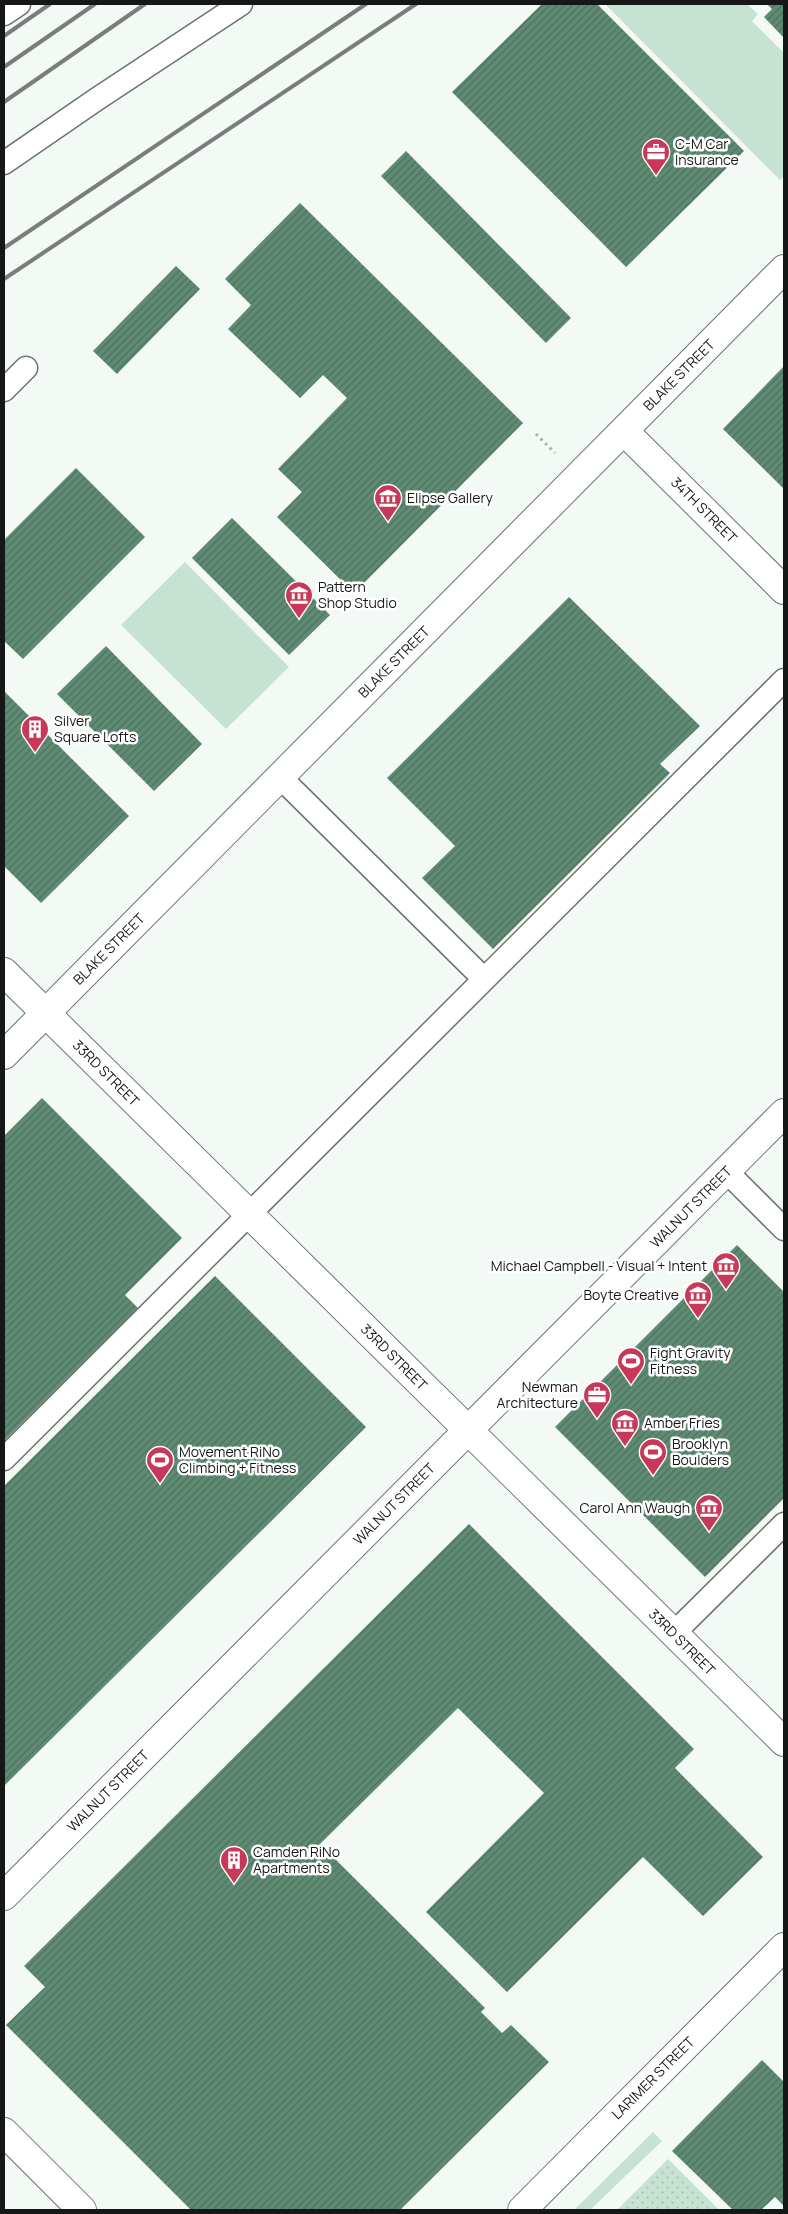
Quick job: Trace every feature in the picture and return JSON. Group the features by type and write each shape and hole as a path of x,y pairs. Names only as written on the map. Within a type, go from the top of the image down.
{"street":[{"name":"BLAKE STREET","path":"4,1055 784,269"},
{"name":"34TH STREET","path":"624,431 784,590"},
{"name":"33RD STREET","path":"4,972 784,1742"},
{"name":"WALNUT STREET","path":"4,1896 784,1113"},
{"name":"LARIMER STREET","path":"522,2210 784,1947"},
{"path":"4,2132 82,2210"}],"lane":[{"path":"4,14 19,4"},
{"path":"4,163 241,4"},
{"path":"4,390 26,368"},
{"path":"4,1459 784,680"},
{"path":"280,777 484,980"},
{"path":"726,1171 784,1229"},
{"path":"674,1633 784,1524"}],"green space":[{"path":"605,4 747,4 758,14 752,21 784,53 784,176 780,180"},
{"path":"185,562 289,667 226,729 121,625"},
{"path":"653,2132 662,2141 590,2210 574,2210"},
{"path":"668,2159 719,2210 617,2210"}],"building":[{"path":"542,4 597,4 744,151 626,267 452,92"},
{"path":"767,4 784,4 784,38 764,17 772,9"},
{"path":"406,151 571,318 546,343 381,176"},
{"path":"300,203 523,423 354,593 277,517 302,492 278,469 347,398 323,375 300,398 228,329 251,305 225,279"},
{"path":"176,266 200,289 117,374 93,351"},
{"path":"784,366 784,489 723,429"},
{"path":"76,468 145,537 23,659 4,641 4,540"},
{"path":"232,518 330,615 289,655 192,558"},
{"path":"569,597 700,726 660,764 670,773 493,949 422,878 455,846 387,778"},
{"path":"106,646 202,744 154,791 57,694"},
{"name":"Silver Square Lofts","path":"4,691 129,816 41,903 4,866"},
{"path":"42,1098 182,1238 125,1295 138,1308 4,1441 4,1136"},
{"path":"737,1245 784,1292 784,1498 705,1577 555,1427"},
{"path":"215,1276 366,1427 4,1786 4,1486"},
{"name":"Camden RiNo Apartments","path":"469,1524 694,1749 675,1768 763,1857 703,1916 643,1857 507,1992 426,1912 544,1793 458,1708 320,1844 485,2008 481,2012 502,2033 511,2025 549,2062 400,2210 191,2210 6,2025 45,1987 24,1966"},
{"path":"762,2060 784,2082 784,2206 775,2197 761,2210 733,2210 672,2151"}],"railway":[{"path":"4,36 50,4"},
{"path":"4,67 95,4"},
{"path":"4,102 145,4"},
{"path":"4,248 366,4"},
{"path":"4,279 416,4"}],"place":[{"name":"C-M Car Insurance","path":"656,176"},
{"name":"Elipse Gallery","path":"388,522"},
{"name":"Pattern Shop Studio","path":"299,619"},
{"name":"Silver Square Lofts","path":"35,753"},
{"name":"Michael Campbell - Visual + Intent","path":"726,1290"},
{"name":"Boyte Creative","path":"698,1319"},
{"name":"Fight Gravity Fitness","path":"631,1385"},
{"name":"Newman Architecture","path":"597,1419"},
{"name":"Amber Fries","path":"625,1447"},
{"name":"Brooklyn Boulders","path":"653,1476"},
{"name":"Movement RiNo Climbing + Fitness","path":"160,1484"},
{"name":"Carol Ann Waugh","path":"709,1532"},
{"name":"Camden RiNo Apartments","path":"234,1884"}]}
